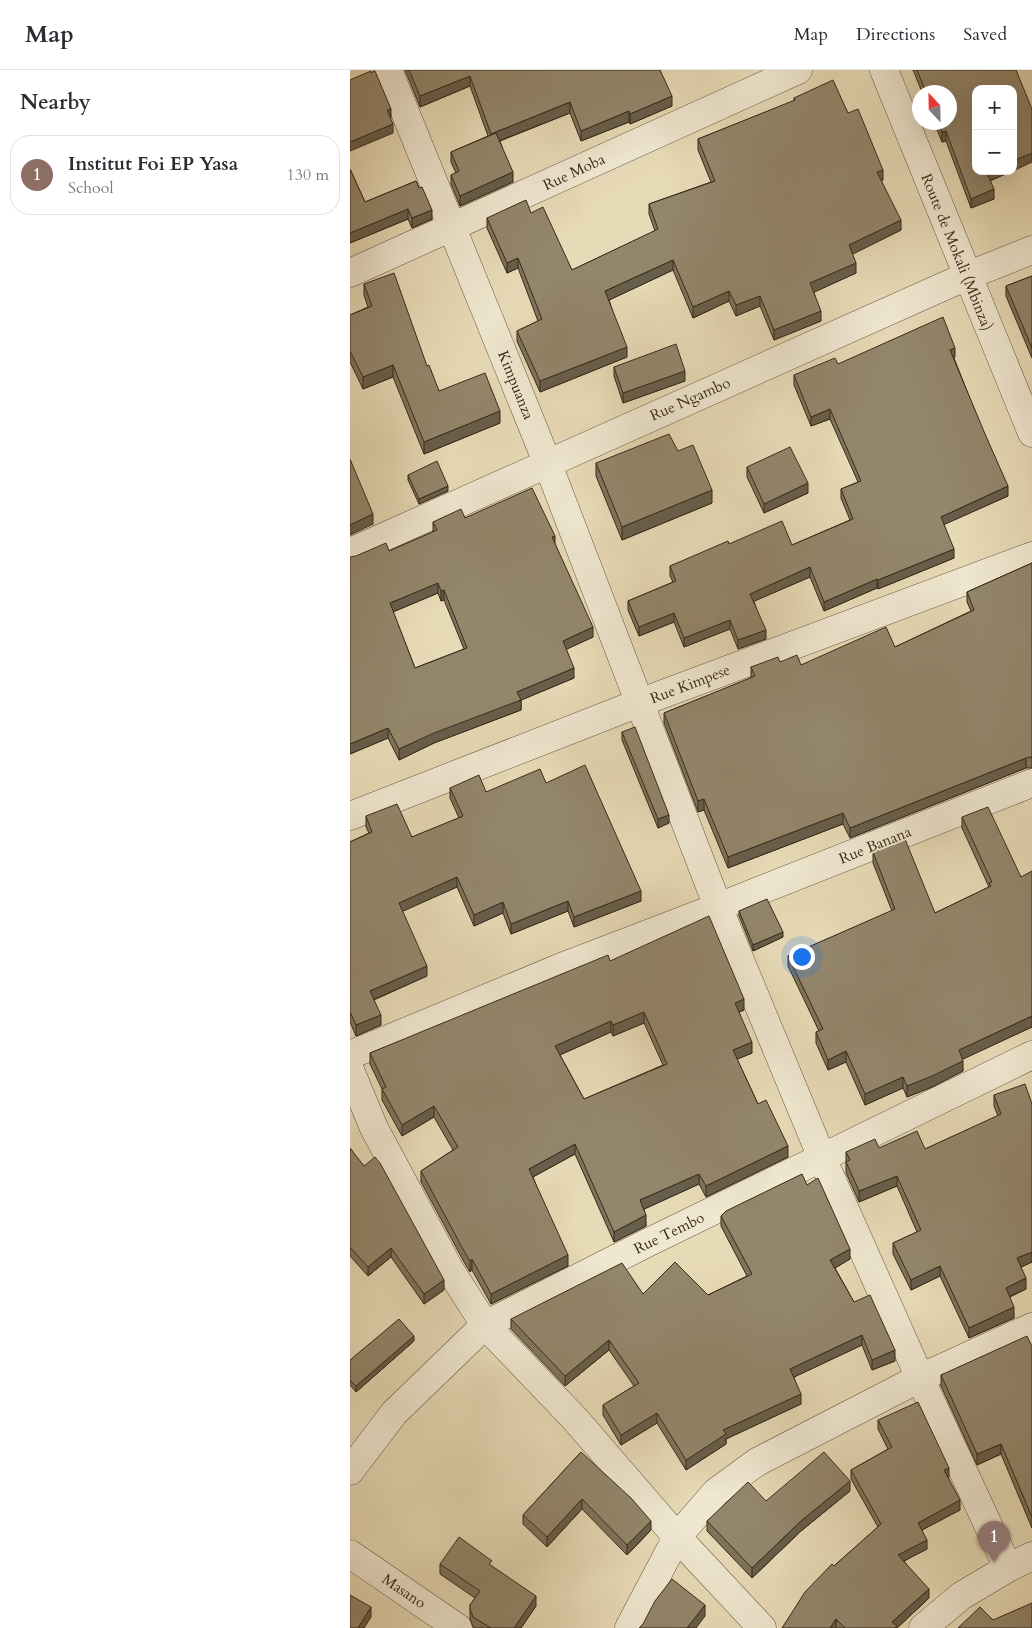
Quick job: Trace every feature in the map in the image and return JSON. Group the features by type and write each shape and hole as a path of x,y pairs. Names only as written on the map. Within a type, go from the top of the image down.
{"street":[{"name":"Kimpuanza","path":"388,70 547,462 718,907 822,1158 920,1378 1008,1568"},
{"name":"Rue Moba","path":"350,273 798,70"},
{"name":"Route de Mokali (Mbinza)","path":"884,70 1032,433"},
{"name":"Rue Ngambo","path":"350,552 547,462 967,276 1032,250"},
{"name":"Rue Kimpese","path":"350,816 639,703 1032,556"},
{"name":"Rue Banana","path":"350,1068 564,966 1032,783"},
{"name":"Rue Tembo","path":"350,1471 394,1413 485,1325 651,1241 1032,1055"},
{"path":"350,1068 374,1128 450,1270 485,1325 575,1419 677,1537 762,1628"},
{"path":"629,1628 677,1537 716,1492 757,1462 920,1378 1032,1327"},
{"name":"Masano","path":"350,1554 458,1628"},
{"path":"923,1628 961,1596 1032,1556"}],"building":[{"path":"409,70 660,70 672,96 630,114 629,111 581,131 570,102 491,134 470,76 420,96"},
{"path":"917,70 1016,70 1032,109 1032,153 1017,159 1017,85 972,85 972,175 988,175 994,189 971,199 946,131 942,132 941,130 957,130 957,85 923,85"},
{"path":"371,71 371,73 375,71 391,109 387,110 393,124 350,142 350,80"},
{"path":"833,80 848,113 858,109 883,170 877,172 901,220 849,245 856,263 810,283 821,311 774,330 760,296 736,305 729,291 693,307 673,260 605,291 627,347 540,381 517,331 542,319 518,258 507,263 487,218 526,200 531,213 543,207 572,270 658,229 649,204 715,181 698,139 795,100 794,98"},
{"path":"496,133 513,172 460,196 451,175 459,171 451,152"},
{"path":"350,169 365,202 416,181 419,188 422,187 432,210 412,218 408,209 350,233"},
{"path":"394,273 427,366 429,365 439,391 485,373 500,411 424,442 393,365 363,377 350,351 350,315 372,306 364,284"},
{"path":"1032,276 1032,348 1006,286"},
{"path":"943,317 955,348 950,350 1008,486 941,517 954,549 824,602 810,567 750,594 766,630 738,640 730,620 684,638 674,613 639,627 628,601 676,581 670,566 728,541 729,544 782,521 792,545 853,519 841,489 861,481 830,409 811,417 794,375 835,358 838,364"},
{"path":"676,344 685,371 623,393 614,367"},
{"path":"669,434 678,451 693,445 712,490 622,527 596,463"},
{"path":"790,447 808,483 764,504 747,467"},
{"path":"350,459 373,514 350,525"},
{"path":"437,461 448,486 419,499 408,475"},
{"path":"532,488 555,536 552,537 593,627 563,641 574,668 517,692 521,700 434,733 399,749 388,728 350,744 350,557 386,543 389,551 437,530 433,522 461,509 465,518","holes":["438,583 441,591 444,590 467,648 415,668 390,603"]},
{"path":"1032,563 1032,757 850,828 843,813 728,857 704,799 698,801 664,713 755,676 751,667 778,657 780,662 797,655 801,665 886,627 895,647 974,610 967,592"},
{"path":"635,727 669,815 658,819 622,732"},
{"path":"585,765 641,891 574,917 568,901 511,924 503,902 474,915 457,877 399,903 427,966 370,991 381,1015 356,1025 350,1012 350,842 372,832 366,816 397,804 412,837 463,816 450,788 479,775 486,792 540,769 546,783"},
{"path":"988,807 1021,877 1032,871 1032,1016 959,1050 963,1061 932,1076 907,1086 903,1077 865,1094 846,1051 828,1060 816,1032 823,1029 788,956 895,909 873,852 905,839 935,913 991,886 989,883 992,882 962,817"},
{"path":"767,899 783,932 753,945 739,911"},
{"path":"709,916 744,999 735,1003 752,1042 733,1050 758,1104 766,1100 788,1146 706,1186 699,1174 640,1200 646,1215 614,1232 575,1144 529,1169 568,1255 491,1294 472,1259 470,1261 464,1251 421,1171 458,1147 434,1106 402,1125 382,1089 386,1087 370,1053 608,955 610,961","holes":["644,1012 667,1064 584,1099 555,1046 611,1021 613,1025"]},
{"path":"1025,1084 1032,1104 1032,1252 1017,1258 1026,1278 1006,1288 1014,1307 969,1328 940,1266 911,1280 893,1243 921,1230 897,1176 859,1191 846,1162 850,1160 846,1152 875,1139 879,1148 917,1131 925,1149 1001,1114 994,1095"},
{"path":"350,1148 364,1166 375,1157 380,1163 444,1280 424,1294 391,1248 368,1267 350,1247"},
{"path":"802,1174 807,1185 818,1178 850,1249 830,1260 854,1302 870,1295 895,1350 872,1360 862,1335 790,1369 801,1394 723,1430 726,1434 686,1460 657,1413 621,1435 603,1405 639,1383 609,1340 565,1376 511,1319 622,1263 643,1294 675,1262 708,1295 752,1274 721,1216 726,1211"},
{"path":"399,1319 414,1336 356,1386 350,1380 350,1360"},
{"path":"1027,1336 1032,1347 1032,1517 1001,1444 977,1454 941,1375"},
{"path":"918,1402 949,1468 944,1470 960,1500 918,1523 927,1540 898,1555 929,1589 892,1622 897,1626 894,1628 845,1628 836,1619 830,1628 782,1628 805,1592 832,1564 834,1566 881,1524 851,1470 892,1447 878,1420"},
{"path":"581,1452 631,1498 651,1521 627,1545 582,1499 547,1537 523,1515"},
{"path":"824,1452 850,1481 801,1521 752,1568 707,1521 748,1482 766,1501"},
{"path":"459,1537 492,1561 489,1564 536,1596 514,1628 491,1628 473,1617 470,1605 480,1591 440,1564"},
{"path":"672,1579 705,1605 687,1628 639,1628 655,1601"},
{"path":"350,1595 371,1607 358,1628 350,1628"},
{"path":"1032,1603 1032,1628 958,1628 980,1607 993,1620"}],"place":[{"name":"Institut Foi EP Yasa","path":"994,1562"}]}
